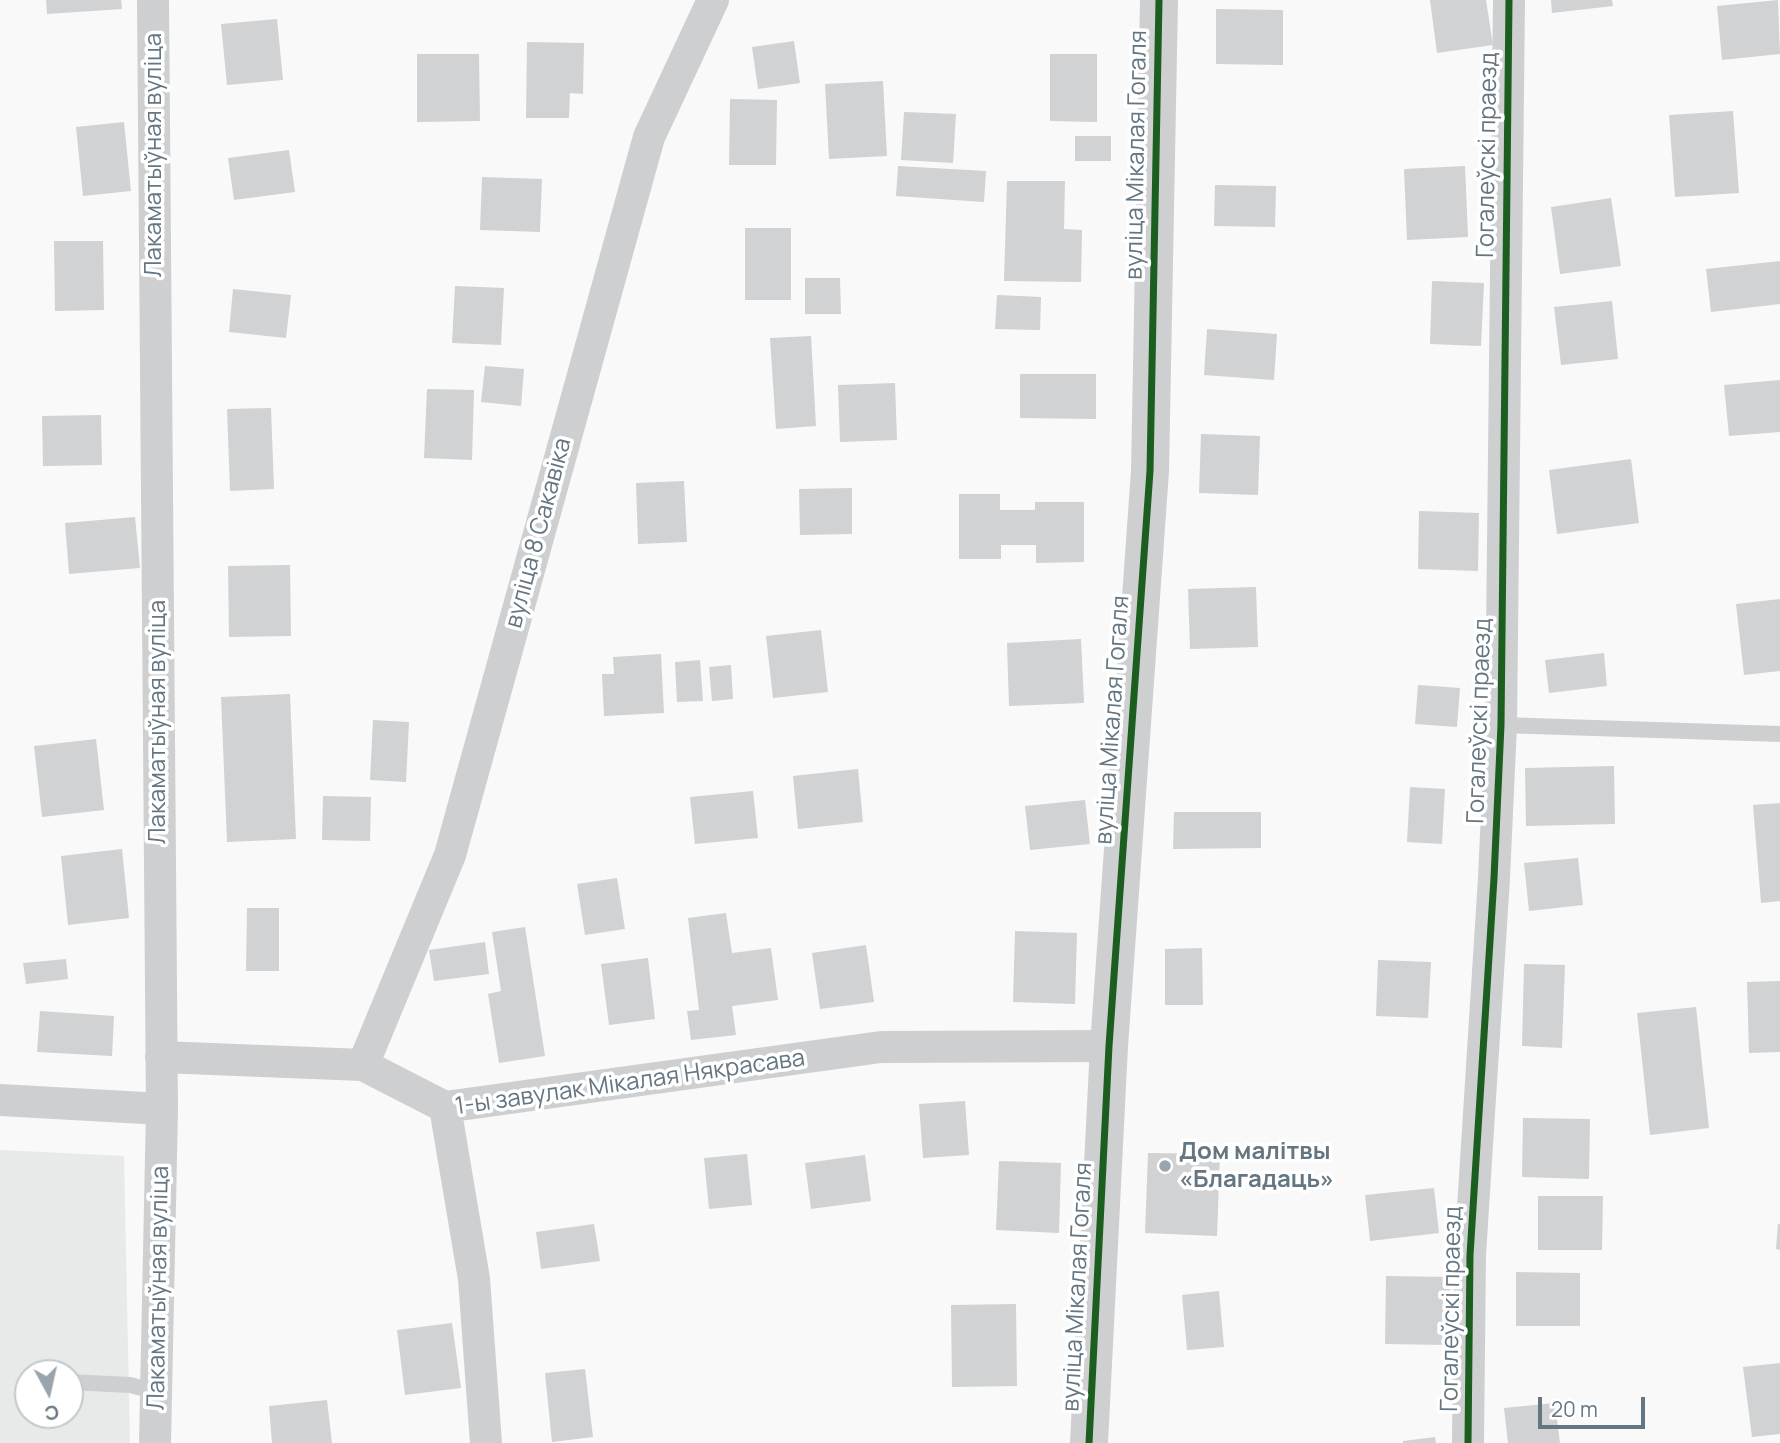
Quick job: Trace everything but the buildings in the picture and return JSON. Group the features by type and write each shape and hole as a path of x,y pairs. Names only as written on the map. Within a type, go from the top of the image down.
{"street":[{"name":"Лакаматыўная вуліца","path":"153,0 162,1109 155,1443"},
{"name":"вуліца 8 Сакавіка","path":"363,1065 450,855 649,137 713,0"},
{"name":"вуліца Мікалая Гогаля","path":"1089,1443 1109,1045 1150,471 1159,0"},
{"name":"Гогалеўскі праезд","path":"1468,1443 1470,1255 1501,725 1509,0"},
{"name":"1-ы завулак Мікалая Някрасава","path":"486,1443 474,1279 445,1107 881,1047 1109,1045"},
{"path":"160,1058 363,1065 445,1107"},
{"path":"0,1100 162,1109"}],"lane":[{"path":"1501,725 1780,734"},
{"path":"84,1383 130,1385 157,1392"}],"shaded area":[{"path":"0,1150 124,1156 130,1443 0,1443"}],"cycle path":[{"path":"1089,1443 1109,1046 1150,471 1159,0"},
{"path":"1468,1443 1470,1255 1501,725 1509,0"}],"place":[{"name":"Дом малітвы «Благадаць»","path":"1165,1166"}]}
